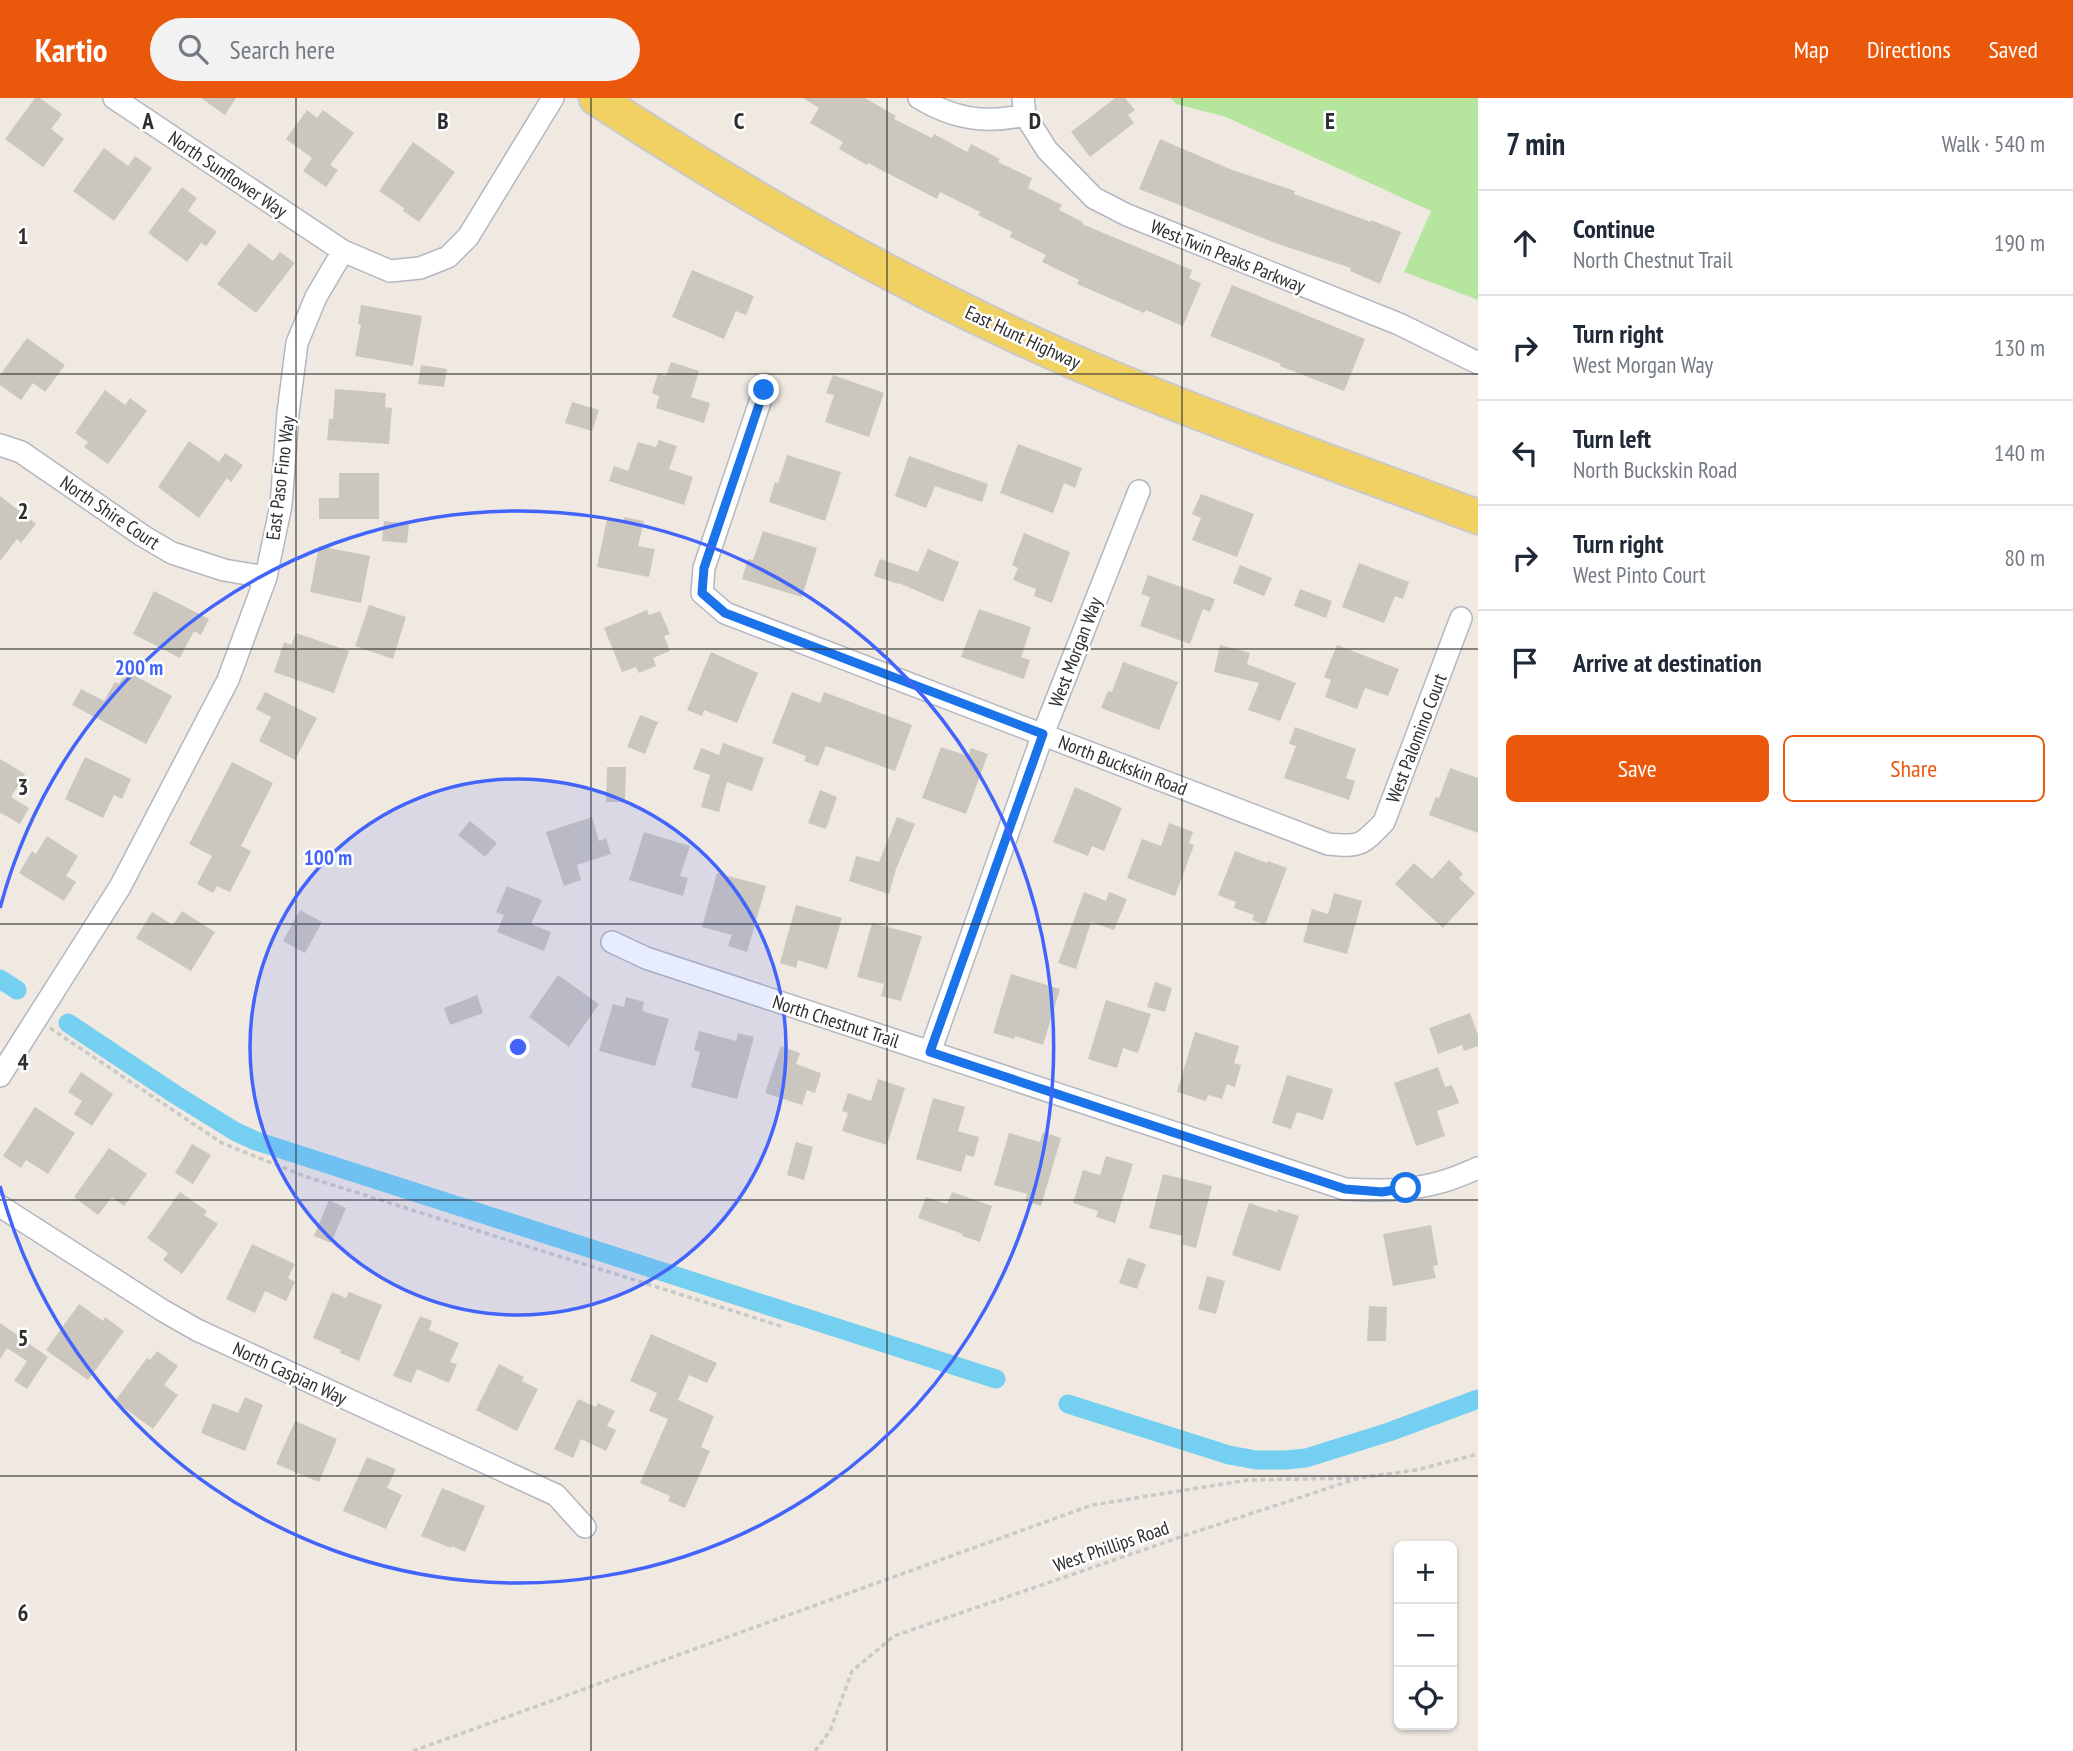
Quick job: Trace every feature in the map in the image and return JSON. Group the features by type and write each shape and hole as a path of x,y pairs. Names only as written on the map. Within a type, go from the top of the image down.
{"main road":[{"name":"East Hunt Highway","path":"596,98 667,145 877,266 1021,337 1124,383 1478,517"}],"street":[{"name":"North Sunflower Way","path":"114,98 343,251"},
{"path":"343,251 390,271 420,268 448,257 468,237 552,98"},
{"path":"919,98 937,108 970,118 1002,120 1024,106"},
{"name":"West Twin Peaks Parkway","path":"1024,106 1047,150 1094,198 1127,215 1399,324 1478,363"},
{"name":"East Paso Fino Way","path":"0,1076 120,887 228,680 266,578 281,505 297,343 316,297 343,251"},
{"name":"North Buckskin Road","path":"764,390 704,568 702,593 725,613 1328,844 1355,847"},
{"name":"North Shire Court","path":"0,445 21,452 172,553 224,570 266,578"},
{"name":"West Morgan Way","path":"930,1052 1043,734 1139,491"},
{"name":"West Palomino Court","path":"1355,847 1384,822 1461,618"},
{"name":"North Chestnut Trail","path":"612,942 646,958 1345,1189 1382,1192 1441,1182 1478,1168"},
{"name":"North Caspian Way","path":"0,1206 197,1330 556,1495 585,1527"}],"path":[{"path":"36,1019 222,1143 304,1176 785,1327"},
{"name":"West Phillips Road","path":"815,1751 830,1731 852,1671 894,1636 1359,1478 1416,1470 1478,1454"},
{"path":"413,1751 1092,1506 1248,1480 1359,1478"}],"green space":[{"path":"1171,98 1478,98 1478,300 1404,272 1431,211 1226,117 1176,104"}],"building":[{"path":"35,98 40,98 62,114 51,129 64,139 43,167 5,139"},
{"path":"201,98 236,98 225,115"},
{"path":"803,98 865,98 896,116 894,119 932,138 934,134 967,152 971,144 1000,159 998,162 1032,178 1028,188 1062,205 1059,210 1083,222 1082,224 1192,270 1189,278 1201,283 1183,326 1146,310 1144,313 1077,284 1079,280 1042,262 1046,255 1010,237 1012,232 978,215 980,212 940,192 937,199 839,149 843,142 810,123 819,108"},
{"path":"1115,98 1125,98 1135,110 1128,115 1134,123 1090,157 1071,132"},
{"path":"307,110 317,118 323,110 354,133 330,165 338,170 326,187 303,171 312,158 286,139"},
{"path":"1160,139 1230,169 1295,191 1294,194 1401,232 1380,284 1350,271 1351,268 1275,243 1139,189"},
{"path":"413,142 455,172 419,222 379,191"},
{"path":"104,148 128,166 135,156 152,168 114,221 73,191"},
{"path":"182,187 197,198 188,211 217,232 206,246 201,243 187,262 148,233"},
{"path":"249,243 273,261 280,252 295,263 256,313 217,284"},
{"path":"692,270 754,296 746,315 736,311 724,339 672,317"},
{"path":"1232,285 1365,339 1344,391 1210,336"},
{"path":"361,305 422,316 413,366 355,356 361,325 358,324"},
{"path":"27,338 65,365 45,392 33,383 21,400 0,385 0,375"},
{"path":"671,362 699,371 691,397 710,403 704,423 656,408 659,396 652,393 658,374 666,376"},
{"path":"421,365 447,369 444,387 418,384"},
{"path":"833,375 884,393 869,437 825,422 834,395 826,393"},
{"path":"335,389 386,393 385,407 392,408 389,444 327,440 329,419 333,419"},
{"path":"105,390 125,405 130,398 147,411 108,464 84,447 88,442 75,433"},
{"path":"572,402 599,410 592,431 565,423"},
{"path":"659,440 677,446 669,469 693,477 684,505 609,481 614,466 628,471 638,442 656,447"},
{"path":"189,441 219,462 225,453 243,465 231,482 227,478 199,518 158,487"},
{"path":"1018,444 1082,468 1075,488 1064,483 1053,513 1000,493"},
{"path":"787,455 841,472 825,521 769,502"},
{"path":"909,456 988,484 982,502 935,486 926,508 895,496"},
{"path":"339,473 379,473 379,519 319,519 319,498 339,498"},
{"path":"1201,494 1254,514 1237,557 1192,540 1201,518 1192,514"},
{"path":"0,496 36,524 21,543 17,539 0,561"},
{"path":"624,517 644,521 638,546 655,549 649,577 597,567 607,519 623,523"},
{"path":"384,521 409,524 407,543 382,541"},
{"path":"763,531 817,548 802,597 742,579 748,559 753,560"},
{"path":"1024,533 1070,552 1052,603 1034,596 1036,589 1013,580 1018,568 1012,565"},
{"path":"319,546 370,556 361,603 310,592"},
{"path":"928,549 959,562 943,602 899,583 874,576 880,559 918,572"},
{"path":"1359,563 1409,582 1403,599 1395,596 1384,623 1342,607"},
{"path":"1240,565 1272,578 1264,596 1233,583"},
{"path":"1148,575 1215,599 1210,612 1203,609 1190,644 1140,626 1150,597 1141,594"},
{"path":"1300,589 1332,601 1326,618 1294,606"},
{"path":"154,591 209,619 201,635 194,631 180,658 133,634"},
{"path":"369,605 406,617 393,659 355,646"},
{"path":"979,609 1031,627 1021,657 1030,660 1024,679 961,657"},
{"path":"647,610 649,615 660,611 670,634 664,636 670,651 653,658 656,666 639,673 636,667 622,672 604,628"},
{"path":"296,633 349,651 334,693 274,672 284,642 291,645"},
{"path":"1220,645 1250,653 1247,664 1296,683 1280,721 1248,710 1259,683 1214,672"},
{"path":"1337,645 1399,669 1388,696 1365,688 1357,709 1325,697 1331,680 1324,677"},
{"path":"711,652 758,673 737,723 704,710 702,716 687,710"},
{"path":"1123,662 1178,682 1159,730 1101,708 1108,691 1112,692"},
{"path":"126,671 172,696 146,744 72,705 81,689 104,701 115,682 119,684"},
{"path":"265,692 317,718 295,760 259,741 271,717 256,709"},
{"path":"792,692 820,703 824,692 912,725 895,771 826,746 818,766 804,761 806,756 772,743"},
{"path":"640,715 658,722 645,754 627,747"},
{"path":"1295,727 1356,749 1346,778 1355,781 1349,800 1284,778 1296,746 1289,744"},
{"path":"723,743 764,758 752,791 727,782 719,812 701,807 710,775 693,769 701,748 719,755"},
{"path":"941,747 968,756 971,748 988,754 966,814 922,798"},
{"path":"85,757 131,779 122,799 114,795 103,818 65,799"},
{"path":"0,759 25,774 11,797 29,808 20,824 1,813 0,815"},
{"path":"232,762 273,783 241,846 251,851 230,892 217,886 213,893 197,884 212,856 189,844"},
{"path":"607,767 626,767 625,802 606,802"},
{"path":"1450,768 1478,778 1478,833 1429,815 1436,797 1439,798"},
{"path":"1075,787 1122,808 1104,851 1092,846 1088,856 1053,842"},
{"path":"820,790 837,797 826,829 808,823"},
{"path":"592,817 599,841 606,838 611,854 577,865 581,880 564,886 546,832"},
{"path":"897,817 915,824 896,869 889,894 849,881 856,856 879,862"},
{"path":"470,821 497,843 485,857 458,835"},
{"path":"1169,823 1193,832 1189,843 1194,845 1175,896 1127,878 1142,839 1161,846"},
{"path":"644,832 690,846 680,876 688,878 683,896 629,880"},
{"path":"47,836 78,856 66,876 76,882 64,901 19,873 32,851 36,854"},
{"path":"1235,851 1287,868 1265,925 1252,920 1254,915 1234,908 1236,902 1218,895"},
{"path":"1449,860 1463,874 1459,878 1475,893 1443,928 1395,884 1414,863 1432,879"},
{"path":"717,873 766,886 747,952 728,946 732,935 702,927"},
{"path":"507,886 542,900 531,924 551,932 544,951 497,932 504,915 496,912"},
{"path":"1084,892 1106,901 1109,892 1127,899 1114,930 1091,922 1076,969 1058,963"},
{"path":"1334,893 1362,901 1347,954 1303,942 1312,909 1328,914"},
{"path":"796,905 842,918 827,969 798,960 796,968 780,963"},
{"path":"300,910 322,922 305,953 283,941"},
{"path":"182,911 215,932 191,971 136,938 152,912 173,925"},
{"path":"872,923 922,936 901,1001 881,996 884,984 857,977"},
{"path":"1011,974 1060,989 1043,1045 1015,1036 1014,1039 993,1033"},
{"path":"558,975 599,1004 569,1047 529,1017"},
{"path":"1155,982 1172,988 1165,1012 1147,1007"},
{"path":"477,995 483,1013 450,1025 444,1008"},
{"path":"626,997 644,1002 642,1011 669,1019 655,1066 599,1051 613,1004 624,1007"},
{"path":"1106,1000 1151,1014 1138,1053 1123,1048 1117,1068 1088,1059"},
{"path":"1470,1013 1478,1035 1478,1046 1464,1051 1462,1045 1438,1054 1429,1028"},
{"path":"699,1031 736,1041 738,1033 754,1037 737,1099 691,1087 700,1052 694,1050"},
{"path":"1195,1032 1239,1046 1234,1063 1241,1065 1235,1087 1227,1084 1222,1099 1208,1095 1206,1101 1177,1092"},
{"path":"781,1046 800,1053 796,1064 821,1073 815,1093 807,1090 802,1105 765,1093"},
{"path":"1438,1067 1445,1087 1452,1085 1459,1103 1437,1111 1445,1136 1416,1146 1394,1083"},
{"path":"81,1072 113,1094 92,1126 74,1114 82,1101 68,1092"},
{"path":"1287,1075 1333,1089 1323,1120 1297,1112 1291,1129 1272,1123"},
{"path":"878,1079 905,1088 887,1145 842,1131 848,1113 842,1111 848,1093 871,1101"},
{"path":"933,1098 965,1107 958,1131 979,1137 974,1157 966,1155 961,1172 916,1159"},
{"path":"35,1107 75,1133 48,1174 26,1160 21,1168 3,1156"},
{"path":"1043,1132 1061,1138 1041,1206 1025,1201 1027,1194 994,1185 1009,1133 1040,1142"},
{"path":"796,1142 813,1147 804,1180 787,1175"},
{"path":"192,1144 211,1155 193,1184 175,1173"},
{"path":"109,1148 147,1174 124,1206 112,1197 98,1215 74,1197"},
{"path":"1106,1156 1133,1164 1115,1223 1096,1217 1098,1211 1073,1203 1083,1170 1100,1175"},
{"path":"1163,1174 1212,1186 1196,1248 1181,1244 1183,1236 1149,1228"},
{"path":"180,1192 207,1211 204,1215 218,1224 182,1274 163,1260 168,1253 147,1238"},
{"path":"952,1192 992,1206 980,1242 918,1218 926,1197 947,1204"},
{"path":"329,1200 346,1208 331,1243 314,1236"},
{"path":"1249,1203 1299,1216 1280,1271 1232,1255"},
{"path":"1431,1225 1438,1265 1433,1266 1436,1278 1393,1286 1383,1234"},
{"path":"252,1244 295,1264 288,1278 295,1282 286,1301 265,1291 255,1313 226,1299"},
{"path":"1128,1258 1146,1264 1137,1289 1119,1283"},
{"path":"1207,1276 1225,1281 1216,1314 1198,1309"},
{"path":"332,1292 346,1298 349,1292 382,1305 359,1361 313,1338"},
{"path":"79,1304 103,1321 105,1317 124,1331 88,1380 46,1350"},
{"path":"1369,1306 1387,1307 1386,1341 1367,1341"},
{"path":"420,1316 432,1321 429,1330 459,1343 450,1362 457,1364 449,1383 417,1369 411,1383 393,1376"},
{"path":"0,1323 48,1357 27,1389 14,1381 27,1361 7,1348 0,1359"},
{"path":"651,1334 717,1363 707,1383 689,1375 678,1400 714,1416 701,1447 710,1451 685,1508 668,1501 670,1496 640,1483 668,1419 649,1411 657,1393 630,1381"},
{"path":"157,1351 178,1366 164,1385 178,1395 153,1429 115,1401 147,1358 150,1360"},
{"path":"499,1364 524,1377 522,1381 538,1389 517,1431 476,1410"},
{"path":"245,1397 263,1405 245,1451 201,1433 213,1403 238,1413"},
{"path":"578,1399 596,1407 598,1403 615,1411 607,1426 616,1430 606,1451 581,1439 573,1458 554,1449"},
{"path":"295,1421 337,1439 319,1482 276,1464"},
{"path":"367,1457 396,1469 387,1488 402,1495 386,1529 343,1511"},
{"path":"442,1488 485,1506 465,1552 421,1536"}],"waterway":[{"path":"0,979 17,990"},
{"path":"68,1023 176,1095 236,1132 256,1141 996,1379"},
{"path":"1068,1404 1229,1455 1256,1460 1286,1460 1306,1458 1389,1432 1478,1399"}],"route":[{"path":"764,390 704,568 702,593 725,613 1043,734 930,1052 1345,1189 1382,1192 1406,1188"}]}
